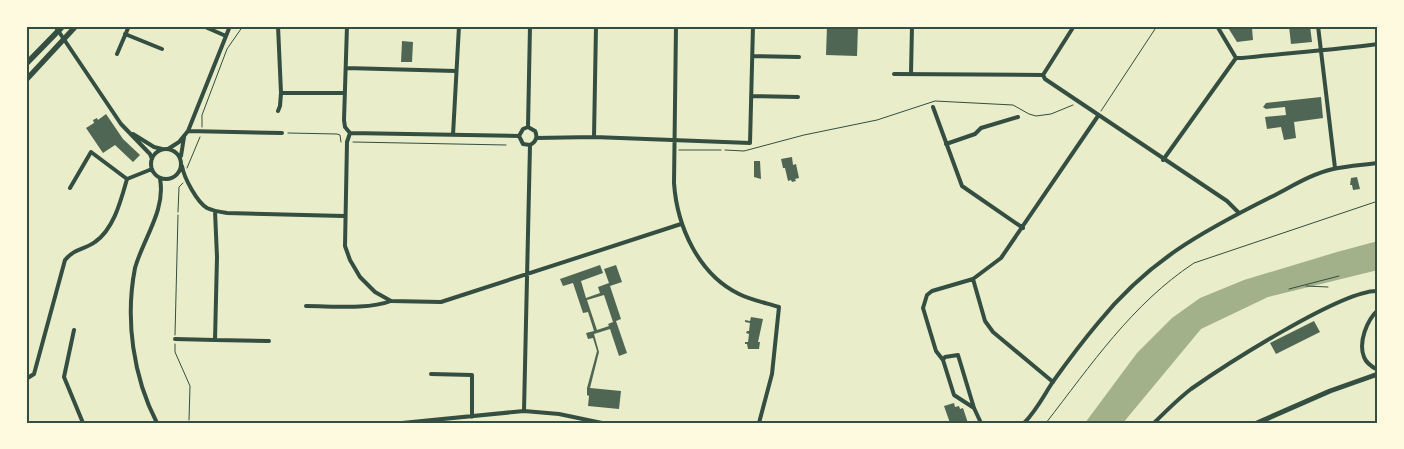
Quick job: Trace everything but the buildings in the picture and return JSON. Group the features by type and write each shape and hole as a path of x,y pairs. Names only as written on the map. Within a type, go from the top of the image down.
{"main road":[{"path":"26,64 56,29 63,26"},
{"path":"26,80 76,26"},
{"path":"1257,423 1378,372"}],"street":[{"path":"117,54 129,26"},
{"path":"203,26 226,36"},
{"path":"152,159 156,153 174,146 188,131 230,26"},
{"path":"278,26 280,93 278,111"},
{"path":"347,26 344,120 345,127 350,133 519,136"},
{"path":"453,135 459,26"},
{"path":"528,127 530,26"},
{"path":"594,137 596,26"},
{"path":"676,26 675,197 681,224 697,255 721,282 739,294 779,307 772,374 759,423"},
{"path":"536,138 594,137 750,143 753,26"},
{"path":"910,73 912,26"},
{"path":"1043,75 1074,26"},
{"path":"1217,26 1236,58"},
{"path":"1318,26 1335,168"},
{"path":"56,29 121,124 150,154 152,169 155,175 160,178 173,178 185,181"},
{"path":"126,34 162,49"},
{"path":"1236,58 1378,44"},
{"path":"752,56 798,56"},
{"path":"1163,160 1236,58"},
{"path":"346,68 456,71"},
{"path":"894,74 1043,75"},
{"path":"1043,75 1045,79 1098,116 1227,201 1239,213"},
{"path":"280,93 345,93"},
{"path":"751,96 798,97"},
{"path":"933,107 962,186 1023,228"},
{"path":"974,408 954,394 943,360 936,351 924,302 932,291 973,279 1001,258 1098,116"},
{"path":"946,144 975,134 981,128 1018,117"},
{"path":"519,136 523,129 528,127"},
{"path":"519,136 523,144 530,145 534,143 536,138 535,131 528,127"},
{"path":"188,131 282,133"},
{"path":"129,132 154,147 176,152 180,159 185,181 205,207 215,211 227,213 344,216"},
{"path":"350,133 346,142 345,246 360,277 375,292 391,301"},
{"path":"180,159 184,137"},
{"path":"524,411 530,145"},
{"path":"70,188 92,152 127,179"},
{"path":"1024,423 1034,412 1053,382 1098,322 1140,277 1189,241 1313,175 1335,168 1378,163"},
{"path":"163,189 182,166"},
{"path":"127,179 152,169"},
{"path":"157,423 148,406 139,380 134,354 131,320 135,268 160,206 163,189 160,178"},
{"path":"26,379 34,374 65,260 72,252 94,243 104,234 118,207 127,179"},
{"path":"215,211 217,257 215,340"},
{"path":"306,306 360,306 382,304 391,301 445,302 681,224"},
{"path":"973,279 985,321 993,332 1053,382"},
{"path":"1154,423 1190,390 1309,317 1355,295 1371,291 1378,292"},
{"path":"1378,310 1367,323 1362,349 1368,364 1378,372"},
{"path":"74,330 64,377 83,423"},
{"path":"175,339 269,341"},
{"path":"943,360 945,357 958,355 974,408 981,423"},
{"path":"431,374 472,375 472,417"},
{"path":"402,423 524,411 559,414 602,423"}],"path":[{"path":"202,128 202,115 231,42 244,26"},
{"path":"1102,110 1157,26"},
{"path":"725,150 744,151 804,135 878,120 935,101 1013,104 1036,116 1051,114 1074,104"},
{"path":"282,133 337,134 340,135 340,142 344,142"},
{"path":"188,170 187,168 201,135"},
{"path":"350,142 506,145"},
{"path":"674,149 721,150"},
{"path":"178,212 179,186 185,181"},
{"path":"1046,423 1096,357 1131,316 1194,263 1378,201"},
{"path":"175,339 178,215"},
{"path":"1289,289 1339,276"},
{"path":"1304,286 1328,287"},
{"path":"175,348 190,386 189,420"}],"shaded area":[{"path":"1378,241 1378,270 1268,297 1201,329 1123,423 1085,423 1137,353 1172,318 1200,298 1244,280"}]}
